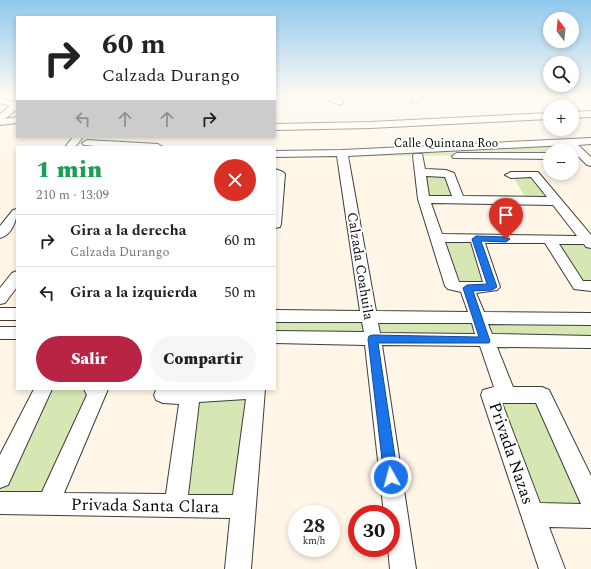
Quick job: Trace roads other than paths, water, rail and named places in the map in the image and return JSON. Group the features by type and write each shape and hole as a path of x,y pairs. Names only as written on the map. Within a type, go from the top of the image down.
{"street":[{"path":"276,127 409,123"},
{"path":"71,146 77,138"},
{"name":"Calle Quintana Roo","path":"342,155 591,141"},
{"path":"570,142 588,160"},
{"path":"88,143 106,146"},
{"name":"Calle Quintana Roo","path":"276,154 543,156"},
{"name":"Calzada Coahuila","path":"342,155 373,339 403,569"},
{"path":"418,156 424,199 453,286 467,288 492,287 476,239"},
{"path":"516,156 529,174"},
{"path":"276,172 279,174 276,197"},
{"path":"420,172 448,174 451,176 459,200"},
{"path":"527,200 512,174 534,174 590,242"},
{"path":"424,199 556,201"},
{"path":"0,234 16,214"},
{"path":"437,238 590,242"},
{"path":"550,240 579,286 591,286"},
{"path":"0,299 16,277"},
{"name":"Privada Nazas","path":"467,288 485,341 506,395"},
{"path":"0,314 16,314"},
{"path":"276,316 591,319"},
{"path":"0,333 16,333"},
{"path":"276,337 591,342"},
{"path":"0,478 43,390"},
{"name":"Privada Santa Clara","path":"48,504 100,390"},
{"path":"163,395 190,397 204,393 246,390 257,391 243,507 238,569"},
{"name":"Privada Nazas","path":"591,500 542,395 490,395 534,515 591,516"},
{"path":"176,506 190,397"},
{"name":"Privada Santa Clara","path":"0,503 243,507"},
{"path":"534,515 552,569"}]}
